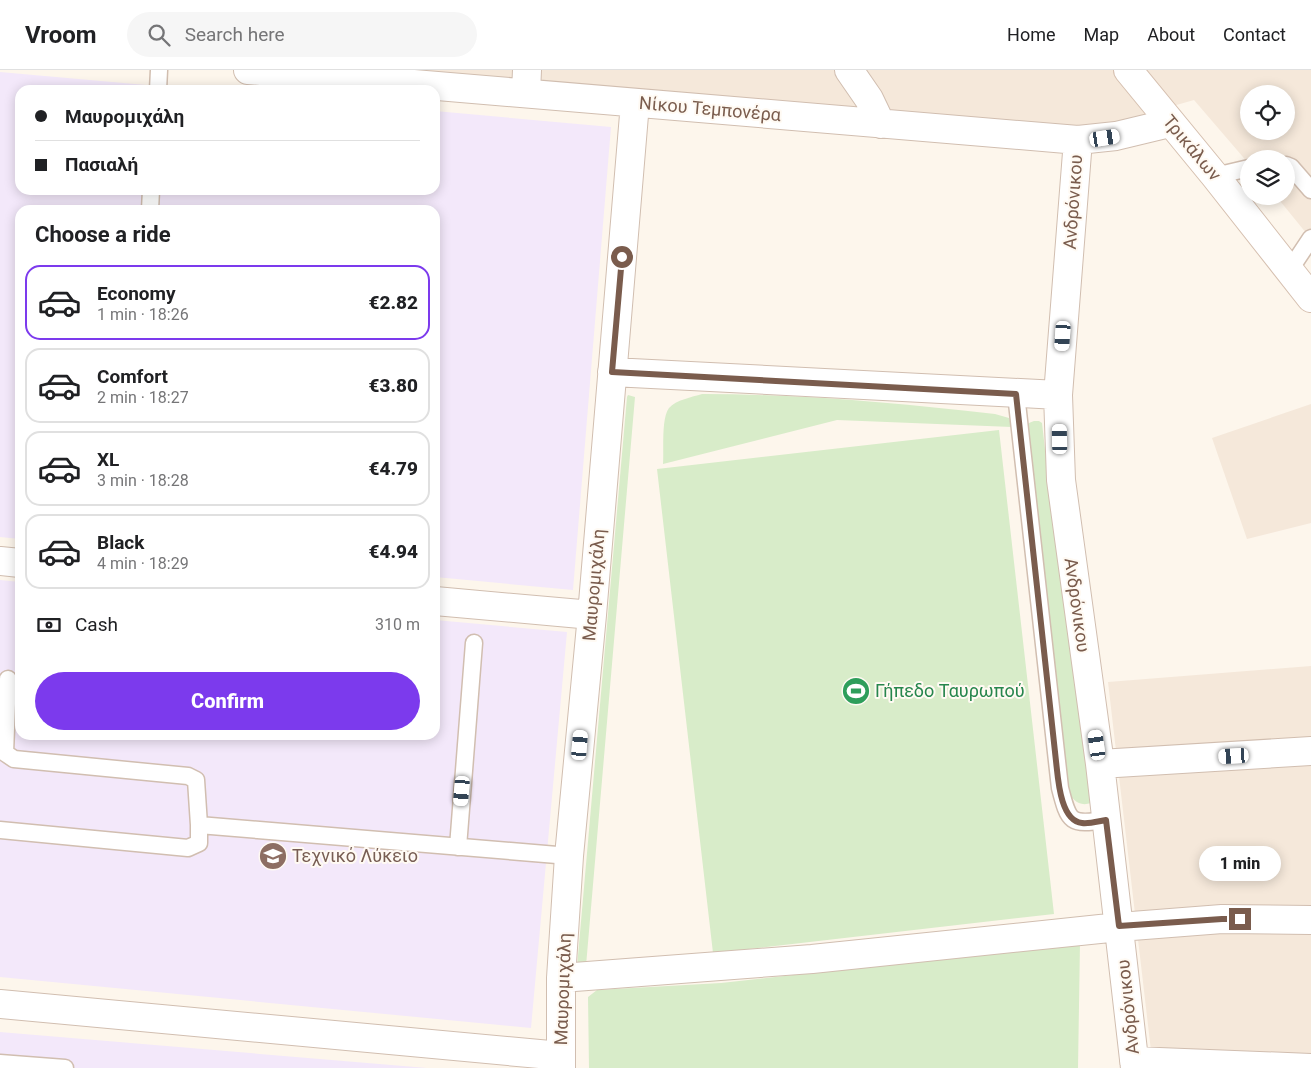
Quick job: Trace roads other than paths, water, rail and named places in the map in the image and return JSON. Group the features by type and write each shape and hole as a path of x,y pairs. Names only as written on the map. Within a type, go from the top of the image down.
{"street":[{"name":"Νίκου Τεμπονέρα","path":"248,70 526,82 635,103 1078,140 1116,136 1170,123"},
{"path":"849,70 869,99 881,124"},
{"name":"Τρικάλων","path":"1128,70 1311,298"},
{"name":"Μαυρομιχάλη","path":"561,1062 561,978 569,856 592,615 635,103"},
{"name":"Ανδρόνικου","path":"1078,140 1058,395 1062,496 1100,764 1135,1065"},
{"path":"612,372 1058,395"},
{"path":"0,562 15,563"},
{"path":"440,601 592,615"},
{"path":"1100,764 1311,751"},
{"path":"561,978 812,959 1119,926 1222,919 1311,920"},
{"path":"0,1004 561,1062"},
{"path":"1135,1065 1311,1068"}],"lane":[{"path":"158,85 159,70"},
{"path":"1215,176 1240,170"},
{"path":"1295,172 1311,190"},
{"path":"1289,271 1311,238"},
{"path":"1016,394 1060,788 1065,808 1072,820 1082,823 1106,820"},
{"path":"458,847 474,643"},
{"path":"0,830 188,848 199,843 196,780 188,776 14,759 5,752 8,679"},
{"path":"199,825 569,856"},
{"path":"0,1063 65,1068"}],"place":[{"name":"Γήπεδο Ταυρωπού","path":"856,691"},
{"name":"Τεχνικό Λύκειο","path":"273,856"}]}
